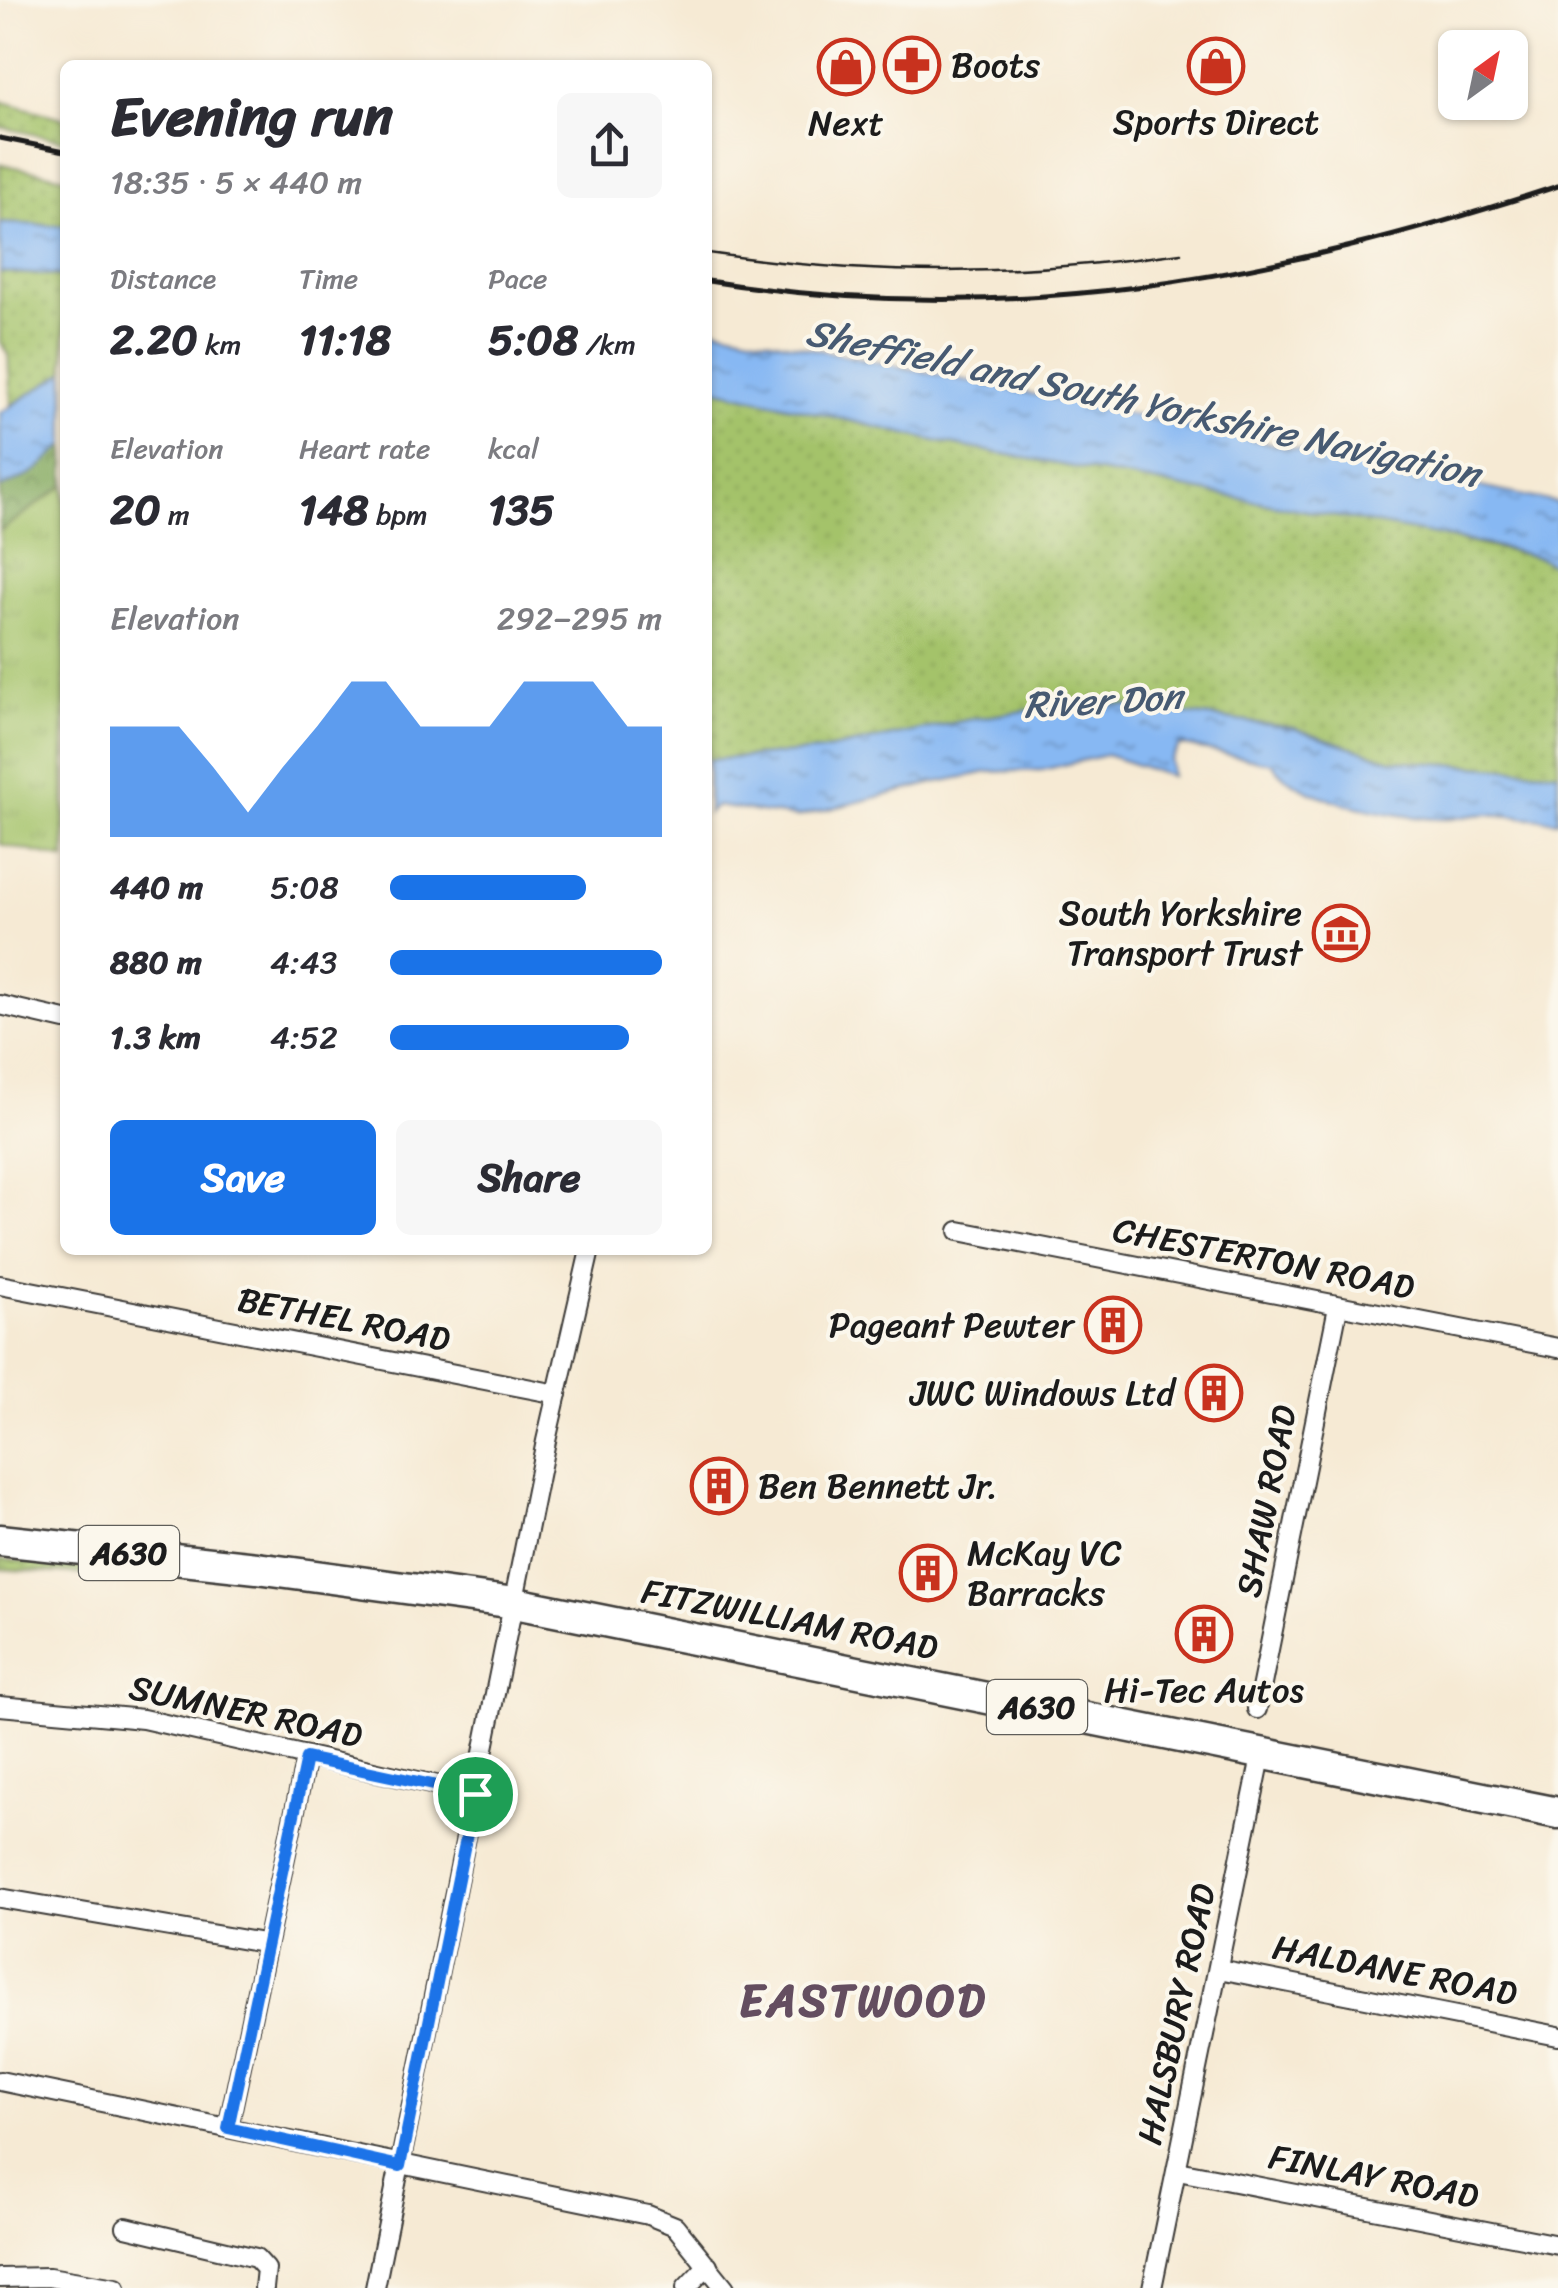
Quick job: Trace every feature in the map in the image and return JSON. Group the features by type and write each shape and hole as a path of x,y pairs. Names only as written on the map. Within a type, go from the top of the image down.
{"main road":[{"name":"FITZWILLIAM ROAD","path":"0,1540 239,1566 515,1603 1558,1813"}],"street":[{"path":"0,1005 60,1019"},
{"name":"CHESTERTON ROAD","path":"958,1231 1558,1348"},
{"path":"374,2288 589,1255"},
{"name":"BETHEL ROAD","path":"0,1285 557,1394"},
{"name":"SHAW ROAD","path":"1256,1709 1338,1307"},
{"name":"SUMNER ROAD","path":"0,1706 124,1715 475,1794"},
{"name":"HALSBURY ROAD","path":"1152,2288 1262,1752"},
{"path":"228,2128 306,1758"},
{"path":"0,1898 264,1943"},
{"name":"HALDANE ROAD","path":"1219,1969 1558,2036"},
{"path":"0,2081 663,2219 688,2240 725,2288"},
{"name":"FINLAY ROAD","path":"1178,2171 1558,2245"},
{"path":"126,2228 256,2258 266,2270 264,2288"},
{"path":"686,2288 708,2265"},
{"path":"0,2278 48,2277 116,2288"}],"green space":[{"path":"0,101 60,118 60,140 0,127"},
{"path":"0,164 60,176 60,226 0,223"},
{"path":"0,272 60,276 60,375 11,405 8,354 0,342"},
{"path":"712,388 940,442 1390,525 1541,558 1558,568 1558,772 1391,760 1293,728 1089,701 972,719 822,751 712,760"},
{"path":"60,449 60,489 0,531 0,488 32,474"},
{"path":"60,489 60,858 0,844 0,531"},
{"path":"0,1559 113,1570 112,1576 0,1569"}],"water":[{"path":"0,223 60,226 60,276 0,272"},
{"path":"712,328 1558,503 1558,568 1540,558 1494,546 940,442 712,388"},
{"path":"60,375 60,449 32,474 0,488 0,413"},
{"path":"1089,701 1293,728 1391,760 1558,772 1558,821 1489,814 1443,819 1376,811 1302,788 1272,763 1180,745 1170,760 1171,776 1106,755 1042,770 988,772 938,782 797,817 716,806 712,810 712,760 822,751 972,719"}],"tram line":[{"path":"712,254 829,266 944,271 1060,266 1181,253"}],"railway":[{"path":"0,138 60,150"},
{"path":"712,282 820,295 928,300 1034,297 1139,287 1346,247 1558,186"}],"place":[{"name":"Boots","path":"912,65"},
{"name":"Sports Direct","path":"1216,66"},
{"name":"Next","path":"846,67"},
{"name":"South Yorkshire Transport Trust","path":"1341,933"},
{"name":"Pageant Pewter","path":"1113,1325"},
{"name":"JWC Windows Ltd","path":"1214,1393"},
{"name":"Ben Bennett Jr.","path":"719,1486"},
{"name":"McKay VC Barracks","path":"928,1573"},
{"name":"Hi-Tec Autos","path":"1204,1634"}],"district":[{"name":"EASTWOOD","path":"863,2001"}],"route":[{"path":"306,1758 475,1794 400,2166 228,2128 306,1758"}],"water label":[{"name":"Sheffield and South Yorkshire Navigation","path":"1143,403"},
{"name":"River Don","path":"1103,701"}]}
